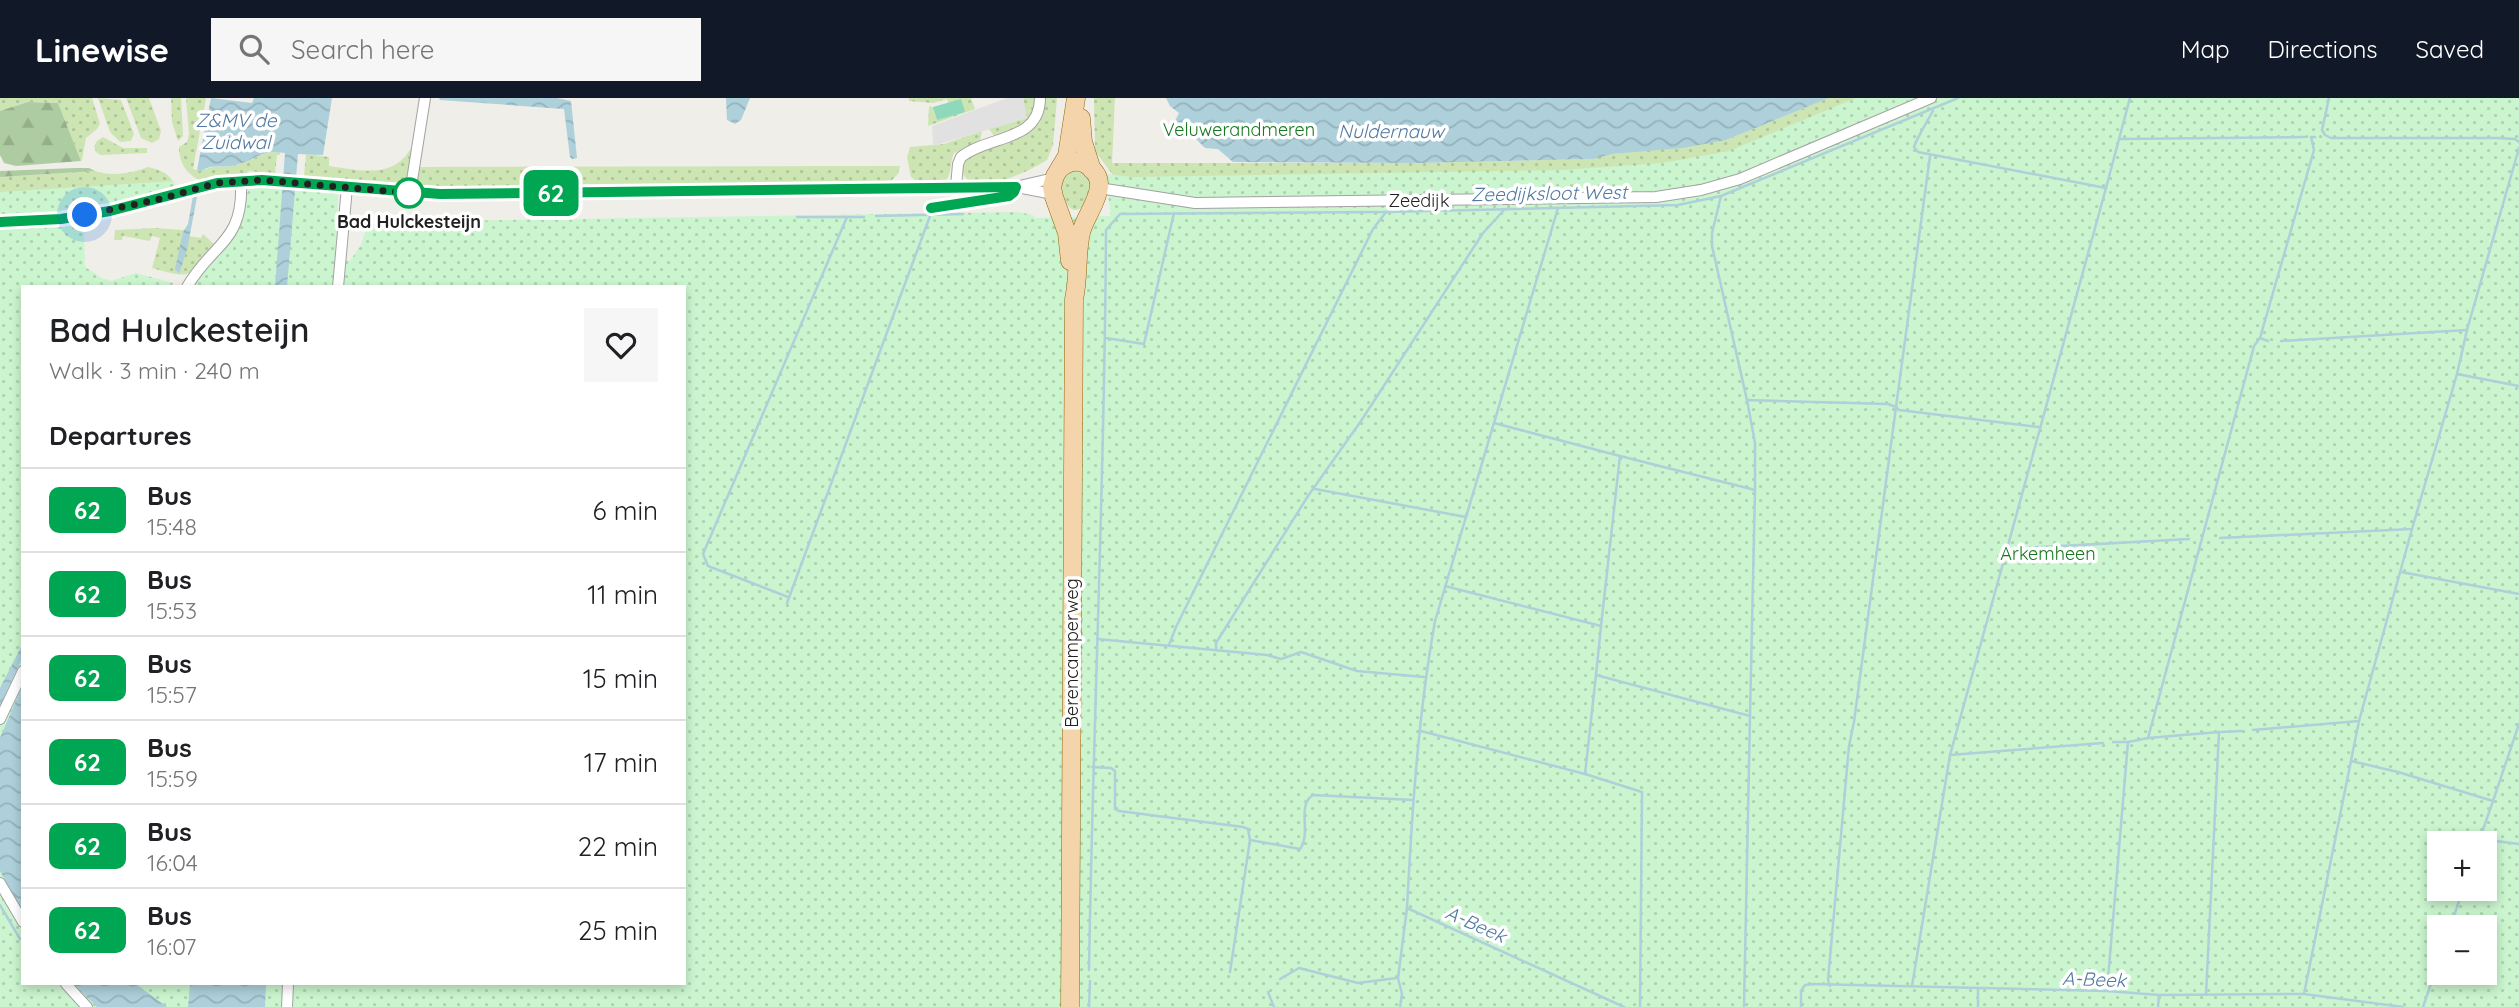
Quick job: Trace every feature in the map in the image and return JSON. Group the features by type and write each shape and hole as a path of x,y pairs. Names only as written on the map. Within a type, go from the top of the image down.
{"main road":[{"path":"1078,98 1083,142 1099,188 1097,200 1090,212 1076,217 1065,214 1056,187 1067,156 1078,98"},
{"path":"1056,187 1067,163 1076,161 1092,170"},
{"name":"Berencamperweg","path":"1056,187 1067,233 1074,299"},
{"name":"Berencamperweg","path":"1070,1007 1074,299 1081,233 1090,212"}],"street":[{"path":"410,193 425,98"},
{"path":"956,187 961,157 1033,124 1040,111 1040,98"},
{"name":"Zeedijk","path":"1099,188 1195,203 1656,197 1701,190 1740,179 1931,98"},
{"path":"0,222 61,219 110,211 217,183 241,181 283,181 410,193 1056,187"},
{"path":"189,285 236,226 241,207 241,181"},
{"path":"338,285 347,187"},
{"path":"931,208 1009,196 1016,187"},
{"path":"0,719 21,675"},
{"path":"0,883 21,919"},
{"path":"67,985 87,1007"},
{"path":"287,1007 288,985"}],"green space":[{"path":"0,98 92,98 100,124 86,138 81,161 58,103 28,102 0,111"},
{"path":"98,98 121,100 134,134 131,141 120,142 110,132"},
{"path":"126,98 149,98 161,131 159,139 152,143 141,138"},
{"path":"171,98 181,98 183,136 178,141 172,122"},
{"path":"186,98 206,98 193,169 202,171 232,166 262,155 280,152 280,155 277,155 275,174 249,171 243,177 234,174 199,180 190,174 182,162 179,147 187,142 189,134"},
{"path":"909,98 971,98 975,109 928,126 929,106 933,107 937,120 961,99 948,103 947,99 933,103 909,101"},
{"path":"1023,98 1036,98 1032,114 1023,124 995,137 989,129 1026,118"},
{"path":"1043,98 1057,98 1053,145 1047,160 1000,181 987,184 966,179 962,169 964,162 974,153 1033,129 1040,123"},
{"path":"1094,98 1115,98 1112,163 1417,163 1593,159 1612,154 1726,140 1829,98 1872,98 1726,156 1650,170 1115,178 1095,151"},
{"name":"Arkemheen","path":"1856,98 2519,98 2519,1007 0,1007 0,192 174,181 176,189 89,210 93,231 84,231 85,267 102,278 111,281 136,273 172,285 21,285 21,985 686,985 686,285 193,285 215,258 250,187 307,186 338,195 337,260 350,261 361,245 367,226 387,222 1018,212 1033,215 1034,218 1111,216 1105,174 1132,177 1562,170 1662,163 1729,151"},
{"path":"961,99 965,112 937,120 933,107"},
{"path":"28,102 58,103 81,161 16,166 4,163 0,155 0,111"},
{"path":"982,131 980,142 954,153 945,181 920,184 911,177 907,157 910,147 944,144"},
{"path":"103,137 123,148 147,148 147,153 100,155 94,146"},
{"path":"411,148 408,179 402,186 304,177 306,154 329,157 329,166 375,170 395,165"},
{"path":"900,166 898,174 888,184 486,191 423,189 416,182 417,167"},
{"path":"148,167 166,174 176,188 0,215 0,177 95,171 122,174"},
{"path":"89,168 95,171 0,177 0,171"},
{"path":"1075,170 1089,177 1093,189 1084,205 1074,210 1067,204 1061,184 1066,174"},
{"path":"115,230 184,230 179,274 152,268 160,238 152,236 150,241 123,236 122,240 114,240"},
{"path":"203,234 216,246 195,270 179,274 189,236 201,238"}],"shaded area":[{"path":"1007,98 1023,98 1027,118 933,146 932,126"}],"water":[{"name":"Z&MV de Zuidwal","path":"211,98 252,103 254,98 332,98 323,155 298,154 287,285 275,285 285,153 270,152 231,166 197,170"},
{"path":"439,98 557,98 571,101 577,158 570,157 564,109"},
{"path":"726,98 750,98 741,120 735,124 727,120"},
{"name":"Nuldernauw","path":"1166,98 1829,98 1726,140 1682,148 1612,154 1593,159 1417,163 1233,162 1218,149 1205,148 1189,132 1179,133 1175,121 1179,113 1170,106"},
{"path":"193,196 197,197 187,250 179,274 175,269"},
{"path":"21,647 21,661 0,705 0,688"},
{"path":"21,689 21,909 0,871 0,738"},
{"path":"75,985 137,985 167,1007 97,1007"},
{"path":"190,985 266,985 265,1007 188,1007"}],"waterway":[{"name":"Zeedijksloot West","path":"1089,970 1106,230 1120,214 1386,212 1678,205 1721,196 1958,98"},
{"path":"2130,98 2119,139 2304,137"},
{"path":"2329,98 2322,130 2331,138 2497,138 2515,139 2519,142"},
{"path":"1933,111 1914,147 1918,152 2106,188 2119,139"},
{"path":"2260,338 2314,150 2311,137 2315,137"},
{"path":"2519,148 2457,374 2519,386"},
{"path":"1930,156 1896,407 1899,410 2039,427"},
{"path":"2106,188 2007,549 2189,539"},
{"path":"1721,196 1712,233 1712,246 1747,400"},
{"path":"1407,908 1420,728 1435,621 1558,208"},
{"path":"1216,650 1216,643 1308,496 1361,421 1483,233 1505,209"},
{"path":"1169,645 1373,229 1386,212"},
{"path":"1106,338 1144,344 1174,213"},
{"path":"876,216 963,214"},
{"path":"787,603 930,216"},
{"path":"797,217 864,217"},
{"path":"788,597 708,566 703,554 847,217"},
{"path":"2281,341 2467,330"},
{"path":"2148,738 2254,346 2260,338 2268,341"},
{"path":"2220,538 2412,529 2457,374"},
{"path":"1755,490 1755,443 1747,400 1888,404 1896,407 1849,746 1828,980 1830,986"},
{"path":"1445,586 1601,626 1620,456 1494,423"},
{"path":"1601,626 1596,675 1750,716 1755,490 1620,456"},
{"path":"1315,489 1466,517"},
{"path":"2253,730 2359,721 2412,529"},
{"path":"1912,986 1950,755 2007,549"},
{"path":"2401,572 2519,594"},
{"path":"1097,639 1267,655 1281,659 1301,652 1357,671 1424,677"},
{"path":"1585,774 1596,675"},
{"path":"1744,1007 1750,716"},
{"path":"2304,994 2359,721"},
{"path":"2493,801 2519,724"},
{"path":"1421,731 1585,774 1642,792 1640,1007"},
{"path":"2221,732 2242,731"},
{"path":"2128,742 2219,732 2206,994"},
{"path":"2107,991 2128,742 2113,742"},
{"path":"1950,755 2103,743"},
{"path":"2351,761 2398,772 2493,801 2483,831"},
{"path":"1092,767 1111,768 1115,771 1115,809 1119,811 1243,827 1248,829 1250,840 1300,849 1305,835 1305,805 1313,795 1413,800"},
{"path":"1230,972 1250,840"},
{"path":"2497,841 2519,844"},
{"path":"2454,915 2459,901"},
{"path":"0,905 20,939"},
{"name":"A-Beek","path":"1400,1007 1402,994 1398,978 1407,908 1624,1007"},
{"path":"1280,979 1299,968 1358,983 1397,978"},
{"path":"1089,1007 1090,981"},
{"name":"A-Beek","path":"1801,1007 1801,991 1805,985 1813,984 2107,991 2159,995 2304,994 2403,1007"},
{"path":"2423,1007 2431,985"},
{"path":"1978,989 1978,1007"},
{"path":"1268,992 1274,1007"},
{"path":"2158,1007 2159,996"}],"bus line":[{"name":"62","path":"0,222 61,219 110,211 217,183 262,180 440,194 1016,187 1009,196 931,208"}],"place":[{"name":"Bad Hulckesteijn","path":"409,193"}],"route":[{"path":"85,215 160,199 217,183 262,180 409,193"}],"park label":[{"name":"Veluwerandmeren","path":"1239,130"}]}
